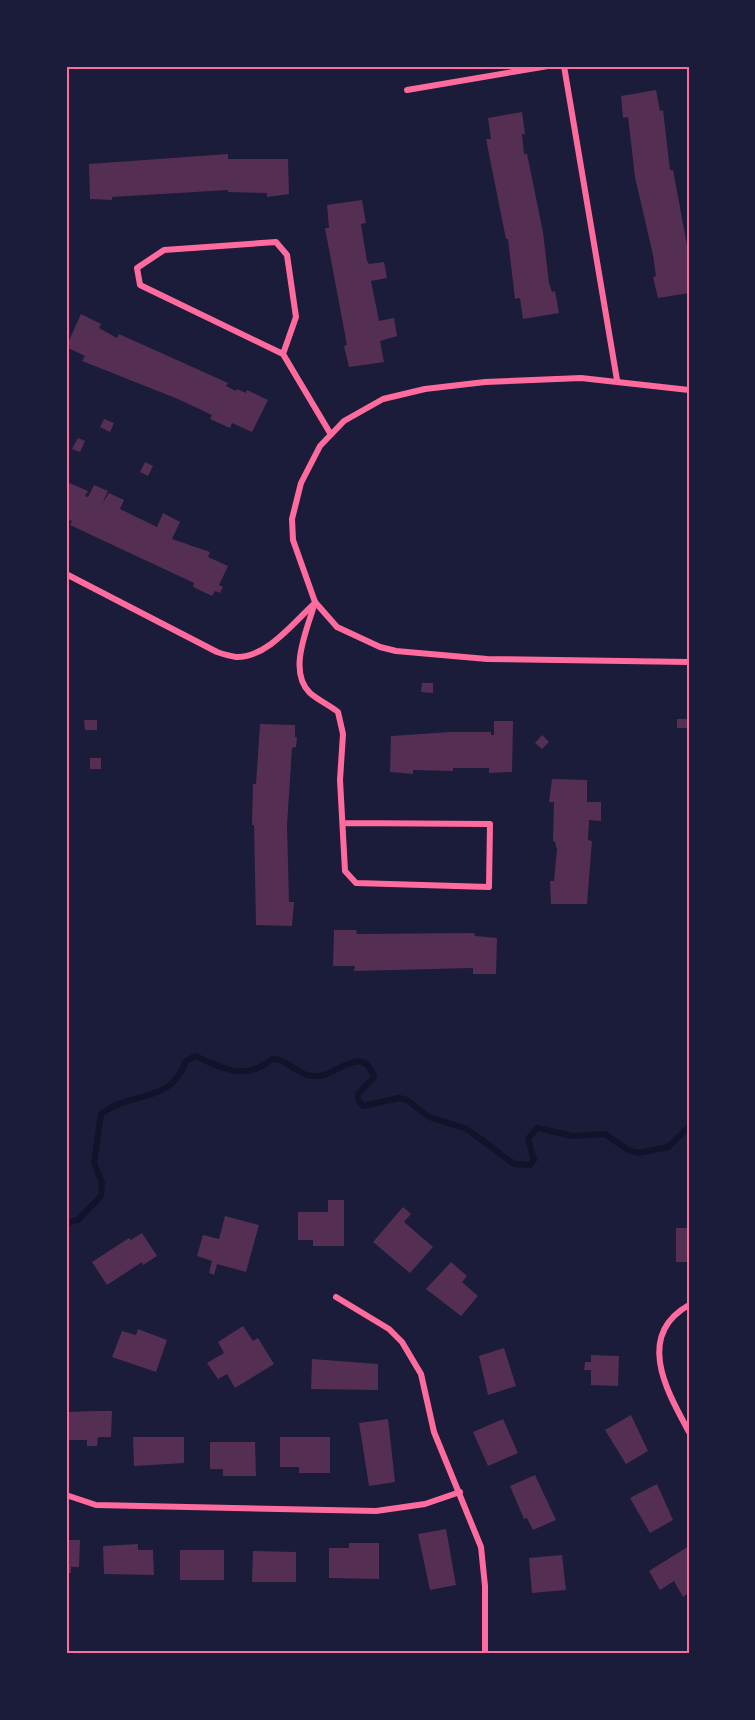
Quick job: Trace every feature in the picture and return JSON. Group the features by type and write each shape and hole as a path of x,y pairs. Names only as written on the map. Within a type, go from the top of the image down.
{"street":[{"path":"407,90 548,66"},
{"path":"564,66 617,380"},
{"path":"283,354 296,317 287,255 276,242 164,250 136,268 140,285 283,354 330,433"},
{"path":"689,390 617,380 581,378 486,382 409,392 382,399 360,409 330,433 320,446 301,483 292,519 293,540 315,602 337,627 359,638 396,651 487,659 689,662"},
{"path":"66,574 217,652 237,657 255,653 269,645 315,602"},
{"path":"315,602 299,664 301,678 309,692 338,711 342,734 340,780 345,871 356,883 489,887 490,824 344,823"},
{"path":"336,1296 389,1329 413,1357 427,1394 434,1432 481,1547 485,1587 485,1654"},
{"path":"689,1305 665,1330 659,1354 664,1385 689,1432"},
{"path":"66,1495 96,1505 376,1511 425,1504 459,1492"}],"building":[{"path":"656,90 660,111 663,110 670,170 673,170 689,256 689,293 658,298 653,277 656,276 653,255 635,177 628,117 623,118 621,96"},
{"path":"522,112 525,134 522,134 524,154 527,154 543,232 549,283 552,292 555,291 559,313 523,319 520,298 515,299 508,239 506,239 486,139 491,139 488,118"},
{"path":"228,154 228,159 288,159 289,194 267,197 267,193 228,192 228,190 112,197 112,200 90,199 89,164"},
{"path":"362,200 366,223 361,224 367,261 369,264 384,262 387,278 371,281 379,321 394,318 397,336 380,341 384,362 349,367 325,228 329,228 327,205"},
{"path":"81,314 101,324 99,328 117,338 119,334 228,383 226,386 236,391 237,389 246,393 247,390 268,400 252,432 232,423 230,428 210,419 212,415 178,399 82,361 85,356 66,347"},
{"path":"104,419 114,423 110,432 100,427"},
{"path":"78,438 85,441 80,452 72,449"},
{"path":"145,462 153,466 148,476 140,472"},
{"path":"67,482 88,491 85,496 88,497 94,485 108,491 102,504 109,493 124,500 120,509 157,527 163,513 180,522 172,539 210,552 208,557 228,566 219,585 223,587 220,593 215,591 212,596 193,587 194,583 70,525 72,521 66,518"},
{"path":"422,683 433,683 433,693 421,692"},
{"path":"677,719 689,719 689,728 677,728"},
{"path":"84,720 97,720 97,730 85,730"},
{"path":"494,721 513,721 512,772 489,773 489,768 453,768 453,771 413,770 413,774 390,772 391,736 451,732 491,732 491,735 494,735"},
{"path":"260,724 295,725 295,737 297,737 296,747 292,748 287,825 289,902 294,902 292,926 256,925 254,825 252,825 253,784 256,784"},
{"path":"542,735 549,742 542,749 535,743"},
{"path":"90,758 101,758 101,769 90,769"},
{"path":"552,779 587,780 587,802 601,802 601,821 589,820 588,840 592,841 587,904 551,904 550,881 554,881 557,850 553,841 554,802 549,802"},
{"path":"334,930 356,930 357,934 474,933 475,936 497,938 496,974 473,974 473,968 354,971 355,966 333,966"},
{"path":"328,1200 344,1200 344,1246 313,1246 313,1240 298,1240 298,1212 328,1212"},
{"path":"403,1207 411,1214 404,1222 433,1247 410,1273 373,1242"},
{"path":"225,1216 259,1225 246,1272 217,1264 214,1275 209,1273 212,1261 197,1256 203,1235 219,1239"},
{"path":"676,1228 689,1228 689,1262 676,1262"},
{"path":"142,1233 157,1256 143,1265 142,1262 107,1285 92,1262 129,1238 131,1240"},
{"path":"451,1262 467,1276 462,1282 478,1296 461,1316 426,1289"},
{"path":"243,1326 253,1341 258,1338 274,1364 235,1388 227,1374 218,1379 207,1363 224,1353 218,1342"},
{"path":"138,1329 167,1340 156,1372 112,1357 122,1331 136,1335"},
{"path":"504,1348 516,1386 488,1395 479,1356"},
{"path":"591,1355 619,1356 618,1386 591,1385 591,1370 584,1370 585,1362 591,1362"},
{"path":"312,1359 378,1364 378,1390 311,1389"},
{"path":"112,1411 111,1437 98,1437 97,1446 87,1446 87,1440 66,1440 66,1412"},
{"path":"631,1415 648,1451 626,1464 605,1430"},
{"path":"388,1419 395,1482 369,1486 359,1423"},
{"path":"503,1419 518,1453 488,1466 473,1432"},
{"path":"133,1437 184,1437 184,1463 134,1466"},
{"path":"280,1437 330,1437 330,1473 299,1473 299,1467 280,1467"},
{"path":"210,1442 255,1442 256,1476 223,1476 223,1469 210,1469"},
{"path":"535,1475 556,1520 533,1530 527,1518 524,1519 510,1486"},
{"path":"657,1484 673,1520 650,1533 630,1498"},
{"path":"446,1529 456,1585 430,1590 418,1534"},
{"path":"66,1540 80,1540 79,1567 71,1567 71,1573 66,1573"},
{"path":"349,1543 379,1543 379,1579 329,1578 329,1548 349,1548"},
{"path":"138,1544 138,1550 153,1550 154,1575 104,1574 103,1546"},
{"path":"689,1546 689,1593 683,1597 674,1581 660,1590 649,1571"},
{"path":"180,1550 224,1550 224,1580 180,1580"},
{"path":"253,1551 296,1552 296,1582 252,1582"},
{"path":"562,1555 566,1590 532,1593 529,1558"}],"waterway":[{"path":"66,1223 78,1220 101,1196 102,1183 94,1163 101,1114 113,1106 150,1095 170,1085 179,1075 186,1061 195,1056 234,1071 252,1070 272,1059 278,1060 312,1076 327,1074 357,1061 364,1062 374,1077 358,1094 358,1100 363,1106 399,1098 407,1100 429,1117 467,1129 514,1164 530,1165 534,1160 528,1139 537,1128 573,1136 605,1134 628,1150 638,1153 668,1147 689,1127"}]}
